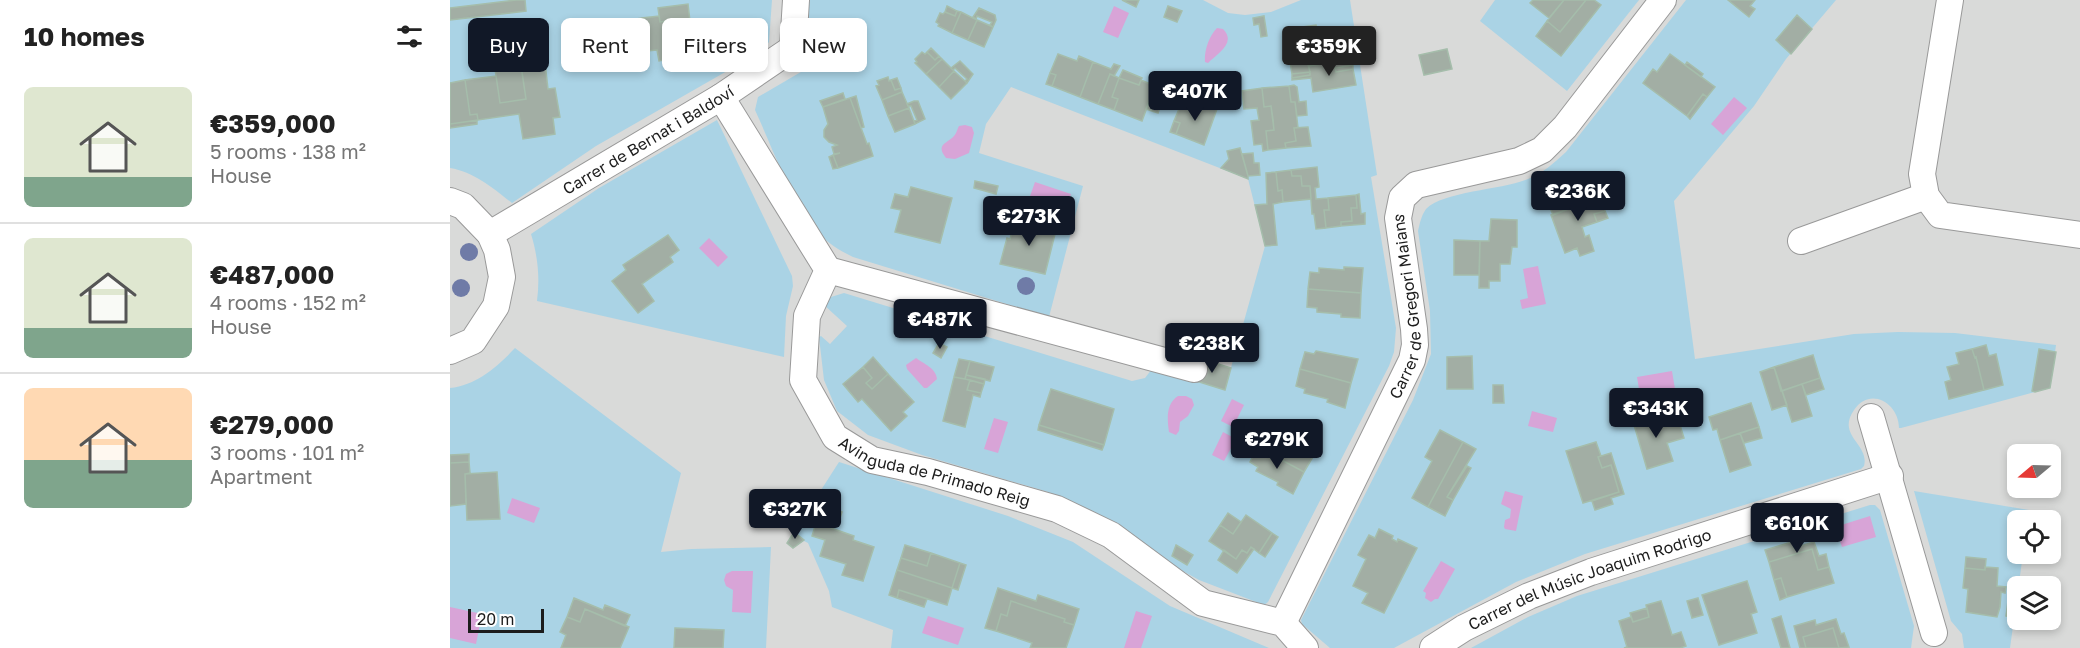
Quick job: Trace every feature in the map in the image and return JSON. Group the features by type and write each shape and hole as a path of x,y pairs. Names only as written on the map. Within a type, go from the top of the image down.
{"street":[{"name":"Carrer de Bernat i Baldoví","path":"490,234 721,97 794,48 796,0"},
{"name":"Carrer de Gregori Maians","path":"1283,623 1412,360 1415,345 1414,329 1398,218 1402,198 1416,185 1519,161 1542,150 1564,127 1663,0"},
{"path":"1950,0 1922,174 1926,196 1940,215 2080,235"},
{"path":"721,97 828,270 1194,369"},
{"path":"1801,241 1926,196"},
{"path":"450,201 463,206 490,234 497,250 502,277 496,306 472,341 450,351"},
{"name":"Avinguda de Primado Reig","path":"828,270 807,316 803,380 836,437 872,460 928,472 1057,509 1112,535 1203,603 1283,623"},
{"path":"1871,417 1934,633"},
{"name":"Carrer del Músic Joaquim Rodrigo","path":"1433,648 1464,628 1529,596 1591,572 1890,477"},
{"path":"1283,623 1305,648"}],"shaded area":[{"path":"450,0 2080,0 2080,648 450,648"},
{"path":"450,0 772,0 768,43 768,18 662,18 662,72 725,72 596,146 512,203 475,177 450,168"},
{"path":"809,0 1203,0 1228,13 1245,15 1271,12 1301,0 1350,0 1377,175 1371,177 1396,328 1394,352 1389,366 1268,602 1264,605 1199,580 1170,564 1111,523 1048,492 922,455 868,435 837,411 824,380 819,337 821,336 830,344 847,326 824,305 831,297 844,293 1132,381 1145,378 1152,369 1225,389 1265,246 1248,179 1011,87 986,124 979,153 1083,186 1049,317 853,257 826,241 799,205 755,110 758,97 801,72 867,72 867,18 808,18"},
{"path":"1495,0 1639,0 1567,91 1480,21"},
{"path":"1686,0 1836,0 1786,59 1754,106 1674,201 1695,359 1854,334 1955,333 2056,345 2050,388 1901,428 1889,405 1875,399 1868,399 1854,410 1849,427 1865,458 1861,469 1585,554 1516,582 1394,648 1330,648 1302,624 1301,620 1413,400 1431,354 1430,311 1418,231 1424,212 1446,198 1517,183 1539,174 1553,164 1566,152"},
{"path":"1114,6 1129,13 1118,38 1103,32"},
{"path":"1217,28 1223,29 1227,34 1227,44 1208,63 1205,62 1206,49 1209,39"},
{"path":"1734,97 1747,108 1723,135 1711,124"},
{"path":"717,120 792,276 793,286 786,316 784,357 537,301 538,268 531,234 599,188"},
{"path":"959,126 972,127 974,133 969,153 955,159 946,158 942,150 943,145 955,135"},
{"path":"1035,182 1071,194 1065,211 1029,199"},
{"path":"709,238 728,257 718,267 699,248"},
{"path":"1538,266 1546,304 1522,309 1520,300 1528,298 1523,269"},
{"path":"515,348 681,473 661,552 771,547 766,648 450,648 450,388 478,379"},
{"path":"916,358 936,375 937,379 927,388 924,388 907,369 906,365"},
{"path":"1672,371 1675,389 1640,395 1637,377"},
{"path":"1178,396 1192,399 1194,405 1188,416 1180,422 1176,435 1169,432 1168,417 1169,407"},
{"path":"1232,399 1244,405 1233,427 1221,421"},
{"path":"1532,411 1557,418 1553,432 1528,426"},
{"path":"994,418 1008,422 998,453 984,449"},
{"path":"1223,432 1236,439 1224,461 1212,455"},
{"path":"839,462 1008,516 1073,542 1170,606 1269,648 891,648 893,630 832,607 829,591 808,543 804,541 793,548 787,543"},
{"path":"1505,491 1523,496 1516,531 1504,527 1505,520 1510,518 1511,509 1501,504"},
{"path":"1914,491 2029,510 2007,510 2007,564 2022,564 2020,576 2007,576 2007,630 2012,630 2010,648 1964,648 1962,634 1951,621"},
{"path":"512,498 540,508 534,523 507,513"},
{"path":"1875,505 1880,510 1914,626 1911,648 1471,648 1528,617 1577,596"},
{"path":"1870,516 1876,537 1842,547 1835,527"},
{"path":"1441,561 1455,569 1438,599 1431,602 1425,598 1426,593 1423,591"},
{"path":"732,571 753,571 751,613 732,612 733,590 726,586 724,580 726,574"},
{"path":"450,607 482,614 476,644 450,638"},
{"path":"1136,611 1152,616 1141,648 1124,648"},
{"path":"928,616 964,628 958,645 922,633"}],"building":[{"path":"525,0 526,11 450,20 450,8"},
{"path":"1122,0 1139,0 1136,7"},
{"path":"1533,0 1564,0 1549,18 1530,3"},
{"path":"1564,0 1586,0 1560,32 1547,21"},
{"path":"1586,0 1594,0 1601,5 1561,56 1536,36 1547,21 1560,32"},
{"path":"1728,0 1755,0 1750,6 1755,9 1749,17"},
{"path":"688,4 690,18 662,18 660,22 658,8"},
{"path":"947,6 957,11 955,16 945,12"},
{"path":"1168,6 1182,11 1177,22 1164,17"},
{"path":"979,8 995,15 996,20 993,27 990,25 992,22 977,16 976,19 973,17"},
{"path":"957,11 961,12 952,33 938,26 936,22 940,13 945,12 955,16"},
{"path":"961,12 977,20 968,40 952,33"},
{"path":"1797,15 1812,29 1791,54 1776,40"},
{"path":"659,16 660,22 662,22 662,60 659,61 657,50 650,51 650,18 642,18"},
{"path":"1264,16 1267,36 1261,37 1259,24 1254,25 1253,18"},
{"path":"977,20 993,27 984,47 968,40"},
{"path":"1316,25 1318,39 1305,41 1303,27"},
{"path":"1304,35 1305,54 1310,72 1292,74 1286,37"},
{"path":"1318,39 1318,42 1331,40 1334,62 1309,66 1305,54 1305,41"},
{"path":"1344,39 1344,41 1349,40 1351,50 1347,50 1346,44 1332,46 1332,41"},
{"path":"1346,44 1347,50 1351,50 1353,65 1335,68 1332,46"},
{"path":"931,48 939,56 935,60 927,52"},
{"path":"1447,49 1452,69 1424,75 1419,55"},
{"path":"922,52 925,54 927,52 935,60 939,56 942,59 926,74 915,63 917,62 915,59"},
{"path":"1058,54 1077,61 1079,56 1093,62 1080,97 1052,86 1056,75 1050,73"},
{"path":"1670,54 1715,87 1707,97 1703,94 1687,116 1643,83 1653,69 1657,72"},
{"path":"942,59 954,71 939,87 926,74"},
{"path":"960,61 973,74 967,83 965,81 967,79 955,68 953,70 951,68"},
{"path":"1093,62 1111,69 1114,64 1120,66 1114,76 1110,74 1098,104 1080,97"},
{"path":"1334,62 1336,72 1353,69 1356,85 1313,92 1311,78 1292,80 1292,78 1310,75 1309,66"},
{"path":"1687,62 1703,74 1701,77 1685,65"},
{"path":"1353,65 1353,69 1336,72 1335,68"},
{"path":"1123,70 1142,78 1139,85 1119,78"},
{"path":"954,71 967,83 951,99 939,87"},
{"path":"495,72 522,72 526,99 500,103"},
{"path":"522,72 546,72 548,89 555,88 560,117 553,118 555,134 523,139 519,114 478,120 477,114 470,115 465,80 496,76 500,103 526,99"},
{"path":"1310,72 1310,75 1292,78 1292,74"},
{"path":"1050,73 1056,75 1052,86 1046,84"},
{"path":"1110,74 1119,78 1112,97 1118,99 1114,110 1098,104"},
{"path":"888,77 895,90 901,88 902,92 882,100 876,86 879,85 877,81"},
{"path":"897,78 901,88 895,90 891,80"},
{"path":"1119,78 1139,85 1141,80 1155,86 1142,121 1114,110 1118,99 1112,97"},
{"path":"465,80 470,115 477,114 478,120 450,124 450,83"},
{"path":"1189,82 1200,87 1197,97 1205,100 1201,109 1182,102"},
{"path":"1289,86 1297,87 1299,102 1306,101 1307,115 1297,116 1295,102 1291,102"},
{"path":"1289,86 1291,102 1295,102 1298,128 1294,128 1296,141 1285,143 1286,148 1268,150 1266,131 1274,130 1273,119 1271,106 1264,107 1262,88"},
{"path":"1154,88 1165,92 1158,113 1146,109"},
{"path":"1262,88 1264,107 1271,106 1274,130 1266,131 1268,150 1263,151 1262,144 1254,145 1251,121 1259,120 1257,108 1244,109 1242,91"},
{"path":"902,92 909,108 888,116 882,100"},
{"path":"843,93 845,99 823,107 820,101"},
{"path":"1703,94 1707,97 1690,119 1687,116"},
{"path":"856,96 864,127 861,128 850,98"},
{"path":"850,98 873,156 838,168 833,155 840,153 834,154 832,147 837,145 824,137 824,130 828,124 823,107"},
{"path":"918,101 925,119 915,124 914,121 917,120 911,106 907,104"},
{"path":"1182,102 1201,109 1203,104 1217,109 1204,145 1176,134 1180,123 1174,121"},
{"path":"909,108 915,124 895,132 888,116"},
{"path":"477,120 477,124 450,128 450,124"},
{"path":"1174,121 1180,123 1176,134 1170,132"},
{"path":"1308,127 1311,146 1286,148 1285,143 1296,141 1294,128"},
{"path":"1240,148 1248,179 1221,168 1229,159 1227,151"},
{"path":"1253,153 1254,163 1259,163 1260,175 1248,176 1242,154"},
{"path":"833,155 838,168 833,169 829,157"},
{"path":"1317,167 1319,187 1315,188 1316,199 1328,198 1329,210 1324,210 1326,228 1316,229 1314,214 1312,214 1310,186 1302,186 1301,176 1292,176 1291,170"},
{"path":"1291,170 1292,176 1301,176 1302,186 1310,186 1311,199 1283,202 1282,190 1278,191 1276,172"},
{"path":"1276,172 1278,191 1282,190 1283,202 1273,204 1277,245 1265,246 1255,205 1267,204 1266,173"},
{"path":"975,181 998,186 996,194 974,188"},
{"path":"911,187 952,198 940,243 895,232 901,210 891,208 895,194 908,197"},
{"path":"1568,189 1574,207 1553,215 1546,198"},
{"path":"1593,189 1596,199 1601,198 1605,211 1594,214 1597,222 1582,227 1585,237 1589,235 1594,251 1580,256 1577,248 1565,253 1551,215 1574,207 1571,198"},
{"path":"1359,194 1361,214 1365,213 1365,224 1341,226 1341,222 1352,221 1351,208 1357,208 1356,195"},
{"path":"1356,195 1357,208 1351,208 1352,221 1341,222 1341,226 1326,228 1324,210 1329,210 1328,198"},
{"path":"1605,211 1608,218 1597,222 1594,214"},
{"path":"1491,219 1517,220 1517,247 1512,247 1510,264 1500,264 1500,281 1489,281 1489,288 1479,288 1480,241 1489,241"},
{"path":"1015,220 1056,230 1045,274 1000,264"},
{"path":"668,235 679,250 670,257 673,262 642,284 654,301 638,313 612,281 626,270 623,265"},
{"path":"1454,240 1480,241 1479,275 1454,275"},
{"path":"1344,267 1363,268 1361,293 1308,289 1310,272 1319,273 1319,268 1344,270"},
{"path":"1308,289 1361,293 1360,318 1341,317 1341,314 1317,312 1317,308 1307,307"},
{"path":"939,343 947,347 941,358 933,353"},
{"path":"1986,345 1989,356 1996,354 2003,385 1984,390 1972,349"},
{"path":"1972,349 1984,390 1949,399 1945,382 1951,380 1947,367 1959,364 1956,353"},
{"path":"2039,349 2056,352 2050,388 2035,392 2032,391"},
{"path":"1316,351 1358,359 1351,383 1300,369 1305,352 1314,354"},
{"path":"1813,355 1820,378 1781,391 1774,367"},
{"path":"1472,356 1473,389 1447,389 1447,357"},
{"path":"873,357 888,374 872,389 866,383 872,378 863,367"},
{"path":"1199,358 1231,368 1225,390 1193,380"},
{"path":"959,359 970,361 965,379 954,377"},
{"path":"970,361 994,367 990,381 966,375"},
{"path":"863,367 872,378 866,383 872,389 888,374 914,402 903,412 907,416 891,431 862,399 858,402 843,384"},
{"path":"1774,367 1787,405 1772,410 1760,372"},
{"path":"1300,369 1351,383 1345,408 1327,402 1328,399 1304,393 1305,389 1296,386"},
{"path":"966,375 985,379 984,384 965,379"},
{"path":"954,377 970,380 967,390 981,393 980,397 973,395 965,427 943,421"},
{"path":"1820,378 1824,389 1806,395 1802,384"},
{"path":"970,380 984,384 981,393 967,390"},
{"path":"1802,384 1812,416 1792,422 1782,391"},
{"path":"1493,385 1503,385 1504,403 1493,403"},
{"path":"1051,389 1114,409 1104,445 1039,425"},
{"path":"1751,403 1759,427 1720,440 1717,429 1713,430 1709,417"},
{"path":"1658,411 1662,426 1679,422 1684,438 1667,443 1673,461 1647,469 1632,418"},
{"path":"1039,425 1104,445 1102,450 1038,430"},
{"path":"1759,427 1762,438 1744,443 1740,433"},
{"path":"1440,430 1463,442 1428,507 1412,498 1432,461 1425,457"},
{"path":"1266,431 1275,436 1277,432 1299,444 1300,441 1317,450 1304,472 1258,447"},
{"path":"1740,433 1751,465 1730,472 1720,440"},
{"path":"1463,442 1476,449 1447,497 1453,500 1445,516 1428,507"},
{"path":"1596,442 1602,468 1611,465 1619,492 1583,503 1566,451"},
{"path":"1258,447 1304,472 1293,494 1277,485 1278,482 1256,471 1258,467 1250,462"},
{"path":"1611,453 1624,494 1611,498 1613,504 1595,510 1592,501 1619,492 1611,465 1602,468 1598,457"},
{"path":"469,454 469,462 450,463 450,455"},
{"path":"469,462 470,473 465,474 466,504 450,506 450,463"},
{"path":"1467,466 1471,468 1453,500 1447,497"},
{"path":"497,472 500,519 467,520 465,474"},
{"path":"826,506 842,512 838,524 833,523 831,528 854,536 853,540 874,547 863,581 842,575 846,564 820,556 825,540 812,536 820,510 824,512"},
{"path":"1228,513 1241,522 1233,534 1220,525"},
{"path":"1246,515 1272,533 1259,553 1251,547 1247,553 1242,550 1236,559 1209,541 1220,525 1233,534"},
{"path":"1379,529 1393,536 1392,539 1397,542 1398,539 1417,548 1384,613 1362,603 1368,593 1353,586 1366,559 1358,555 1369,535 1375,538"},
{"path":"794,532 804,540 793,548 787,543"},
{"path":"1272,533 1278,537 1265,557 1259,553"},
{"path":"1792,542 1794,548 1814,542 1819,556 1826,554 1829,567 1818,570 1812,549 1769,562 1765,550"},
{"path":"905,545 931,553 927,566 901,558"},
{"path":"1176,545 1193,555 1187,565 1172,556"},
{"path":"1251,547 1254,549 1237,573 1218,560 1224,550 1236,559 1242,550 1247,553"},
{"path":"1812,549 1818,570 1829,567 1834,583 1787,597 1781,578 1774,580 1769,562"},
{"path":"931,553 960,563 952,588 897,570 901,558 927,566"},
{"path":"1966,557 1986,559 1985,570 1965,568"},
{"path":"960,563 966,565 958,590 952,588"},
{"path":"1985,567 1998,568 1997,586 2006,587 2005,593 2001,592 1997,617 1966,612 1968,589 1963,588 1965,568 1985,570"},
{"path":"897,570 952,588 947,605 899,590 897,598 889,595"},
{"path":"1781,578 1787,597 1780,600 1774,580"},
{"path":"1747,581 1757,612 1751,614 1757,633 1719,645 1702,595"},
{"path":"998,588 1036,601 1038,595 1079,609 1074,625 1064,622 1065,619 1011,601 1007,616 1001,614 996,631 985,628"},
{"path":"899,590 927,599 924,607 897,598"},
{"path":"574,598 603,610 605,605 630,615 625,626 585,609 580,622 567,617"},
{"path":"1698,598 1703,615 1692,618 1687,601"},
{"path":"1011,601 1065,619 1064,622 1074,625 1066,648 1030,648 1032,643 996,631 1001,614 1007,616"},
{"path":"1661,601 1672,635 1681,632 1686,646 1680,648 1624,648 1627,647 1619,621 1631,617 1633,622 1649,617 1646,605"},
{"path":"1647,608 1649,617 1633,622 1630,613"},
{"path":"585,609 629,627 620,648 561,648 566,635 560,632 567,617 580,622"},
{"path":"1781,616 1790,648 1781,648 1772,619"},
{"path":"1836,619 1849,647 1839,648 1833,628 1803,637 1806,648 1800,648 1794,626 1815,620 1816,625"},
{"path":"675,628 724,630 723,648 674,648"},
{"path":"1833,628 1839,648 1806,648 1803,637"}]}
